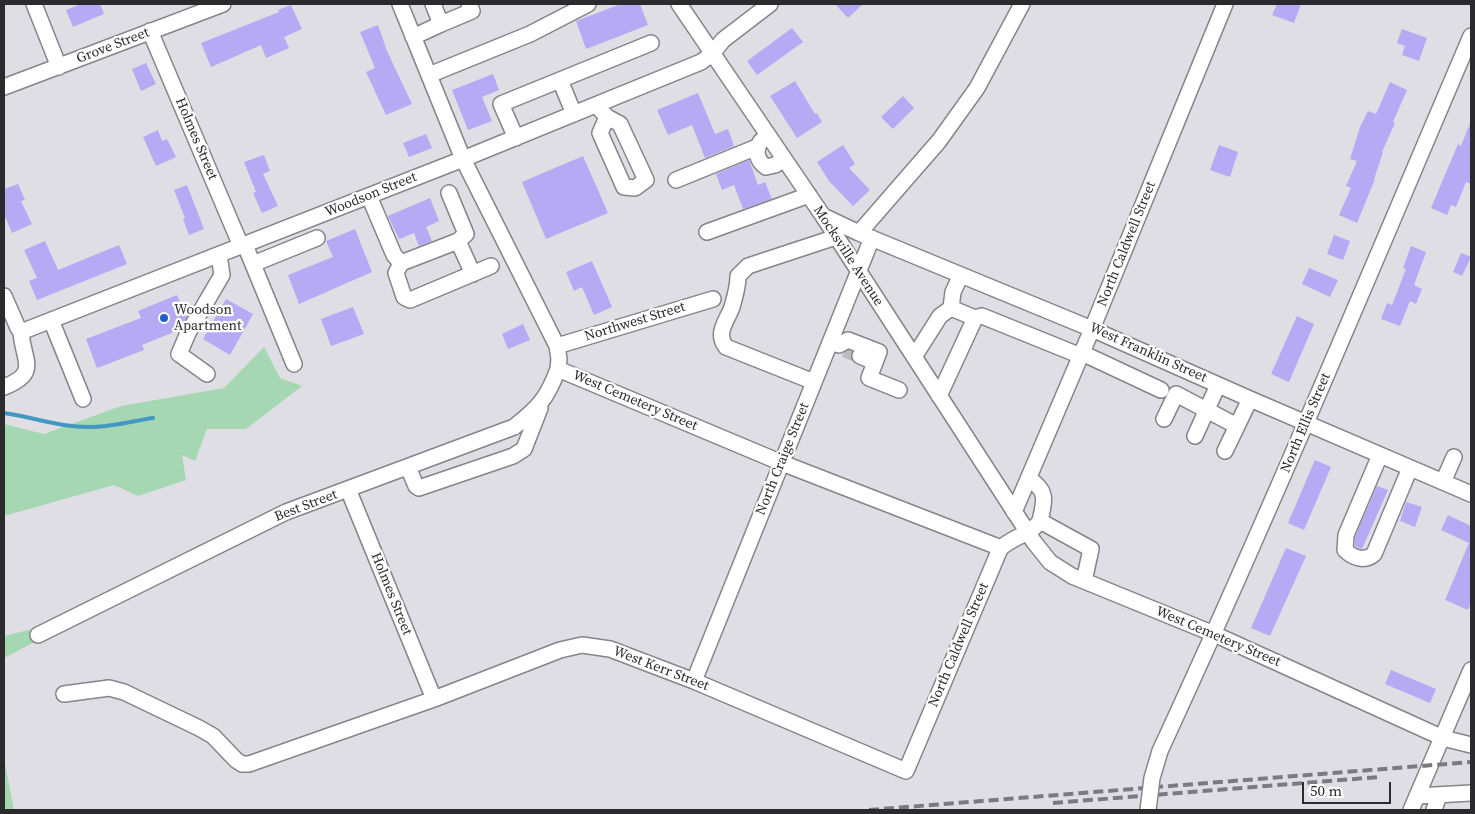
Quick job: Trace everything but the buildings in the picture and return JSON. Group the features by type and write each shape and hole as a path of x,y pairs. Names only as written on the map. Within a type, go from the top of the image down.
{"street":[{"path":"34,4 59,67"},
{"name":"Grove Street","path":"4,87 223,4"},
{"name":"West Cemetery Street","path":"400,4 463,159 557,346 560,359 558,369 782,462 1001,548"},
{"path":"433,4 441,24"},
{"path":"413,36 472,11 469,4"},
{"path":"429,76 530,34 588,4"},
{"name":"Mocksville Avenue","path":"679,4 823,216 1014,512"},
{"name":"Woodson Street","path":"23,331 516,138 701,62 712,54 723,40 770,4"},
{"name":"North Craige Street","path":"694,681 814,382 838,345 858,272 865,235 939,141 977,88 1022,4"},
{"name":"North Caldwell Street","path":"1014,512 1092,329 1225,4"},
{"name":"Holmes Street","path":"150,31 243,246 253,264 294,364"},
{"name":"North Ellis Street","path":"1148,810 1152,778 1160,751 1214,634 1306,423 1471,36"},
{"path":"516,138 501,104 651,44"},
{"path":"560,80 574,114"},
{"path":"596,105 607,117"},
{"path":"676,180 756,148 767,134"},
{"path":"756,148 757,155 766,167 784,160"},
{"path":"449,193 466,234 458,241 401,263 396,273 404,297 410,300 491,266"},
{"path":"707,232 809,195"},
{"path":"369,196 394,255 401,263"},
{"name":"West Franklin Street","path":"823,216 1092,329 1250,400 1471,494"},
{"path":"814,382 726,347 721,341 721,329 731,310 738,288 738,276 748,266 836,237"},
{"path":"253,264 317,238"},
{"path":"458,241 473,274"},
{"path":"207,374 179,354 188,333 222,275 219,255"},
{"path":"914,357 940,316 951,308 953,292 961,274"},
{"path":"4,296 23,331 28,366 25,375 17,382 4,386"},
{"name":"Northwest Street","path":"557,346 713,299"},
{"path":"951,308 975,318 982,316 1081,354 1161,390"},
{"path":"939,396 975,318"},
{"path":"51,320 84,399"},
{"path":"838,345 848,340 879,352 870,378 898,390"},
{"path":"860,356 875,362"},
{"name":"Best Street","path":"38,635 286,512 514,427 543,400 551,389 558,369"},
{"path":"1195,436 1218,385"},
{"path":"1164,419 1176,394 1238,426"},
{"path":"408,467 416,486 419,488 519,453 524,449 543,400"},
{"path":"1225,451 1250,400"},
{"path":"1380,455 1346,535 1345,550 1354,556 1364,560 1374,554 1410,468"},
{"path":"1443,482 1454,457"},
{"path":"1001,548 1036,527 1040,521 1045,497 1038,484 1029,479"},
{"name":"Holmes Street","path":"348,489 434,700"},
{"name":"West Cemetery Street","path":"1014,512 1050,562 1063,571 1214,634 1442,738 1471,745"},
{"path":"1040,521 1091,549 1084,581"},
{"name":"North Caldwell Street","path":"906,771 1001,548"},
{"name":"West Kerr Street","path":"64,694 109,688 124,692 213,736 236,760 242,764 249,764 434,700 560,650 582,645 610,649 694,681 906,771"},
{"path":"1414,803 1471,670"},
{"path":"1414,803 1439,795 1471,793"},
{"path":"1434,810 1439,795"}],"green space":[{"path":"264,347 280,378 302,386 246,429 207,429 195,461 182,455 186,480 138,496 114,485 4,516 4,424 44,434 121,406 224,388"},
{"path":"37,628 42,638 4,658 4,636"},
{"path":"4,758 14,810 4,810"}],"waterway":[{"path":"4,413 81,427 107,426 153,418"}],"tunnel":[{"path":"845,350 860,356"}],"railway":[{"path":"869,810 1471,762"},
{"path":"1053,803 1379,777"}],"place":[{"name":"Woodson Apartment","path":"164,318"}]}
